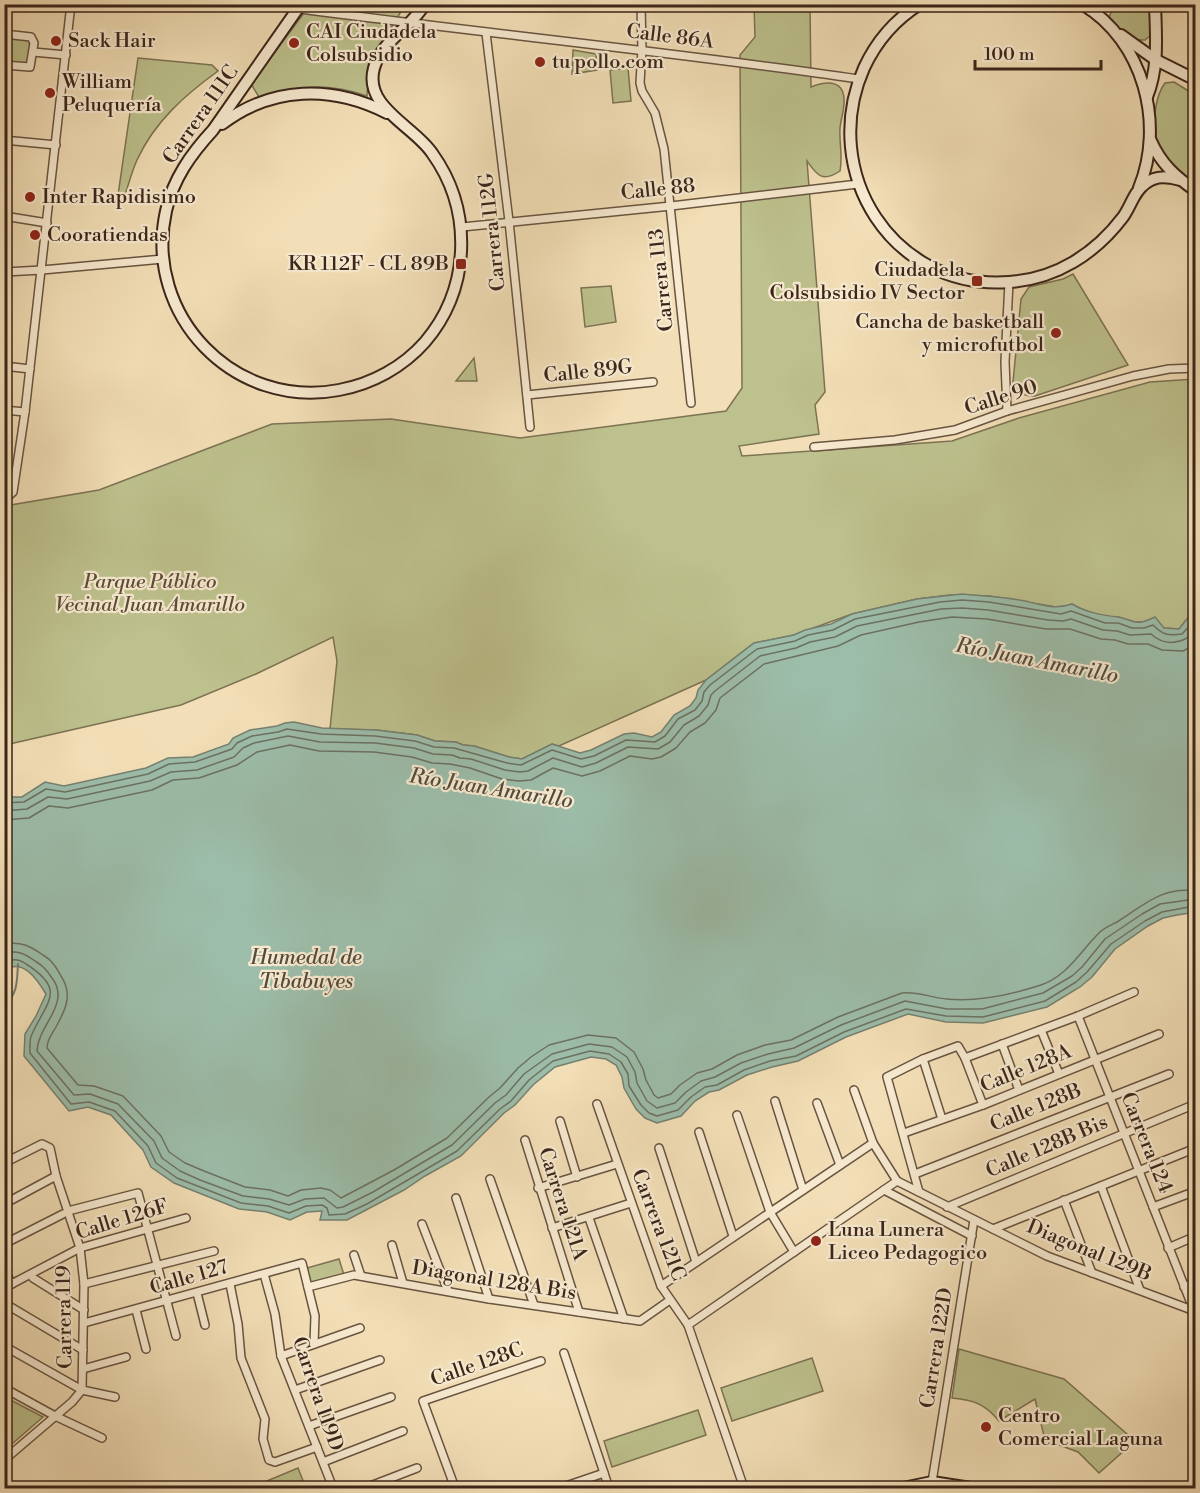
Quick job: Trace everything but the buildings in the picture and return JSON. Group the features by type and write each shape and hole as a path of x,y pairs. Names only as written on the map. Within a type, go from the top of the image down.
{"street":[{"path":"7,498 13,492 25,412 71,4"},
{"name":"Calle 86A","path":"263,4 859,79"},
{"path":"390,114 378,98 373,85 374,69 379,56 389,42 425,4"},
{"name":"Carrera 113","path":"641,4 640,83 642,92 655,113 660,128 671,206 691,403"},
{"path":"920,4 904,16 884,37 867,61 853,99 849,140 850,155 866,202 888,234 917,258 934,268 962,278 990,282 1032,279 1055,272 1076,261 1096,248 1113,231 1127,212 1137,191 1148,158 1151,121 1147,97 1137,67 1125,46 1110,27"},
{"path":"1086,7 1105,4"},
{"path":"1147,97 1152,85 1156,60 1155,4"},
{"name":"Carrera 111C","path":"299,7 213,130 183,167 173,188 162,235 168,287 179,314 195,338 216,359 240,375 266,386 295,392 323,393 355,387 384,374 406,360 424,342 441,319 454,292 461,264 462,227 456,200 446,174 436,159 413,131 390,114"},
{"path":"1086,7 1156,60 1196,80"},
{"name":"Carrera 112G","path":"486,33 509,221 530,427"},
{"path":"4,34 31,37 34,41 30,67 4,65"},
{"path":"33,52 66,55"},
{"path":"1137,67 1143,62 1156,60"},
{"path":"213,130 252,105 297,94 321,93 345,96 369,103 390,114"},
{"path":"4,140 56,145"},
{"path":"1151,141 1163,163 1180,180 1196,191"},
{"path":"1137,191 1146,183 1157,178 1169,177 1180,180"},
{"name":"Calle 88","path":"462,227 858,184"},
{"path":"4,216 47,223"},
{"path":"4,272 163,259"},
{"path":"1007,411 1005,362 1009,282"},
{"path":"4,366 30,369"},
{"name":"Calle 90","path":"814,447 896,440 955,430 1007,411 1133,376 1169,369 1196,368"},
{"name":"Calle 89G","path":"527,395 653,382"},
{"path":"4,410 25,412"},
{"path":"965,1058 1078,1016 1134,992"},
{"name":"Carrera 124","path":"1078,1016 1194,1313"},
{"path":"1041,1030 1059,1074"},
{"name":"Calle 128A","path":"904,1133 983,1105 1159,1034"},
{"path":"1002,1044 1019,1090"},
{"path":"919,1192 887,1077 956,1046 965,1058 983,1105"},
{"path":"923,1059 942,1119"},
{"name":"Calle 128B","path":"915,1174 1169,1074"},
{"path":"688,1325 897,1181 873,1143 854,1090"},
{"path":"775,1101 803,1190"},
{"path":"817,1103 840,1165"},
{"name":"Carrera 121C","path":"597,1104 661,1286 688,1325 744,1488"},
{"name":"Calle 128B Bis","path":"947,1207 1193,1105"},
{"path":"737,1116 770,1212 794,1252"},
{"path":"560,1121 577,1177"},
{"path":"699,1132 733,1236"},
{"name":"Carrera 121A","path":"525,1140 538,1188 579,1312"},
{"path":"661,1286 873,1143"},
{"name":"Carrera 119","path":"4,1163 42,1144 48,1146 52,1151 65,1213 80,1248 84,1284 82,1390 4,1460"},
{"path":"659,1148 696,1262"},
{"path":"993,1229 1196,1148"},
{"path":"538,1188 617,1164"},
{"path":"4,1204 56,1176"},
{"path":"490,1179 534,1305"},
{"name":"Diagonal 129B","path":"897,1181 1047,1256 1140,1290 1194,1313"},
{"path":"1101,1186 1140,1290"},
{"path":"884,1190 972,1236"},
{"path":"1153,1207 1196,1191"},
{"path":"4,1244 65,1213 138,1193 176,1336"},
{"path":"456,1198 489,1299"},
{"path":"1064,1200 1092,1273"},
{"path":"552,1228 631,1203"},
{"name":"Calle 126F","path":"8,1286 80,1248 186,1218"},
{"path":"589,1218 624,1319"},
{"name":"Carrera 122D","path":"932,1482 974,1220"},
{"path":"422,1224 448,1291"},
{"path":"1168,1248 1196,1236"},
{"path":"392,1245 403,1283"},
{"path":"84,1284 214,1251"},
{"path":"354,1255 361,1276"},
{"name":"Calle 127","path":"84,1323 302,1263 308,1287"},
{"path":"4,1270 8,1286"},
{"name":"Carrera 119D","path":"264,1274 275,1314 281,1356 333,1488"},
{"name":"Diagonal 128A Bis","path":"308,1287 346,1276 361,1276 489,1299 640,1321 670,1300"},
{"path":"33,1278 84,1310"},
{"path":"1184,1287 1196,1282"},
{"path":"230,1284 238,1324 241,1359 265,1419 263,1439 272,1462 317,1447"},
{"path":"308,1287 315,1317 314,1344"},
{"path":"197,1293 205,1325"},
{"path":"4,1303 83,1350"},
{"path":"136,1310 146,1349"},
{"path":"281,1356 360,1328"},
{"path":"4,1346 82,1390 115,1397"},
{"path":"564,1353 609,1488"},
{"path":"82,1369 126,1357"},
{"path":"295,1390 380,1360"},
{"name":"Calle 128C","path":"455,1488 423,1401 541,1361"},
{"path":"4,1388 102,1438"},
{"path":"309,1426 391,1397"},
{"path":"323,1462 404,1431"},
{"path":"365,1488 417,1468"},
{"path":"560,1488 604,1473"},
{"path":"903,1488 932,1482 971,1488"}],"green space":[{"path":"310,5 405,5 369,64 367,96 340,89 313,87 259,97 251,84"},
{"name":"Parque Público Vecinal Juan Amarillo","path":"754,5 810,5 811,87 832,83 843,92 844,102 840,128 840,171 834,175 820,176 807,161 825,392 815,405 819,434 739,446 742,456 952,441 1019,418 1150,382 1195,379 1195,609 1179,629 1133,622 1119,617 1106,617 1072,604 1062,608 990,596 950,595 917,599 852,614 794,635 754,643 706,680 559,746 552,744 522,759 474,746 435,741 417,735 376,730 330,729 337,661 333,637 256,674 181,705 5,745 5,506 99,490 272,424 391,419 520,438 726,411 742,388 740,55 755,37"},
{"path":"1115,5 1152,5 1151,35 1145,40 1136,40 1110,22 1108,19"},
{"path":"5,38 33,41 29,66 5,63"},
{"path":"573,50 596,54 597,70 572,74"},
{"path":"138,58 212,65 218,71 183,99 162,121 137,160 125,195 118,195"},
{"path":"628,68 631,101 613,103 610,70"},
{"path":"1174,82 1195,95 1195,185 1169,161 1156,136 1155,120 1159,96 1165,83"},
{"path":"1073,274 1128,365 1035,396 1024,395 1013,382 1021,299 1029,287 1063,279"},
{"path":"611,286 616,322 585,327 581,288"},
{"path":"474,358 477,381 456,381"},
{"path":"339,1259 344,1275 311,1284 307,1268"},
{"path":"959,1349 1064,1379 1135,1441 1099,1473 1078,1452 1045,1440 1035,1399 999,1421 978,1404 952,1398"},
{"path":"812,1358 823,1391 732,1421 721,1388"},
{"path":"5,1397 43,1417 4,1450"},
{"path":"698,1410 706,1435 612,1467 604,1441"},
{"path":"298,1468 306,1488 250,1488"}],"water":[{"name":"Humedal de Tibabuyes","path":"962,594 1010,598 1048,606 1060,607 1072,604 1089,612 1136,622 1155,617 1164,628 1179,629 1195,609 1195,916 1190,913 1177,915 1163,918 1148,926 1115,949 1092,977 1080,987 1047,1007 983,1023 946,1022 908,1014 846,1037 798,1061 747,1075 719,1090 709,1092 695,1101 681,1116 657,1123 645,1118 636,1109 624,1088 616,1065 606,1059 591,1057 555,1067 533,1085 461,1156 347,1220 320,1220 322,1211 307,1212 290,1220 267,1212 239,1209 174,1183 151,1167 143,1150 111,1115 88,1107 69,1111 24,1056 25,1034 46,994 34,977 24,968 12,967 5,970 5,797 22,797 45,782 64,786 146,768 168,758 193,757 229,744 233,738 250,730 294,722 322,728 376,730 417,735 435,741 474,746 522,759 552,744 580,753 624,734 634,733 652,737 661,732 674,715 690,706 706,680 754,643 794,635 831,624 852,614 917,599"}],"waterway":[{"path":"4,1005 14,992 18,964"}],"place":[{"name":"Sack Hair","path":"56,41"},
{"name":"CAI Ciudadela Colsubsidio","path":"294,43"},
{"name":"tu pollo.com","path":"540,62"},
{"name":"William Peluquería","path":"50,93"},
{"name":"Inter Rapidisimo","path":"30,197"},
{"name":"Cooratiendas","path":"35,235"},
{"name":"KR 112F - CL 89B","path":"461,264"},
{"name":"Ciudadela Colsubsidio IV Sector","path":"977,281"},
{"name":"Cancha de basketball y microfutbol","path":"1056,333"},
{"name":"Luna Lunera Liceo Pedagogico","path":"816,1241"},
{"name":"Centro Comercial Laguna","path":"986,1427"}],"water label":[{"name":"Río Juan Amarillo","path":"1037,661"},
{"name":"Río Juan Amarillo","path":"491,789"}]}
